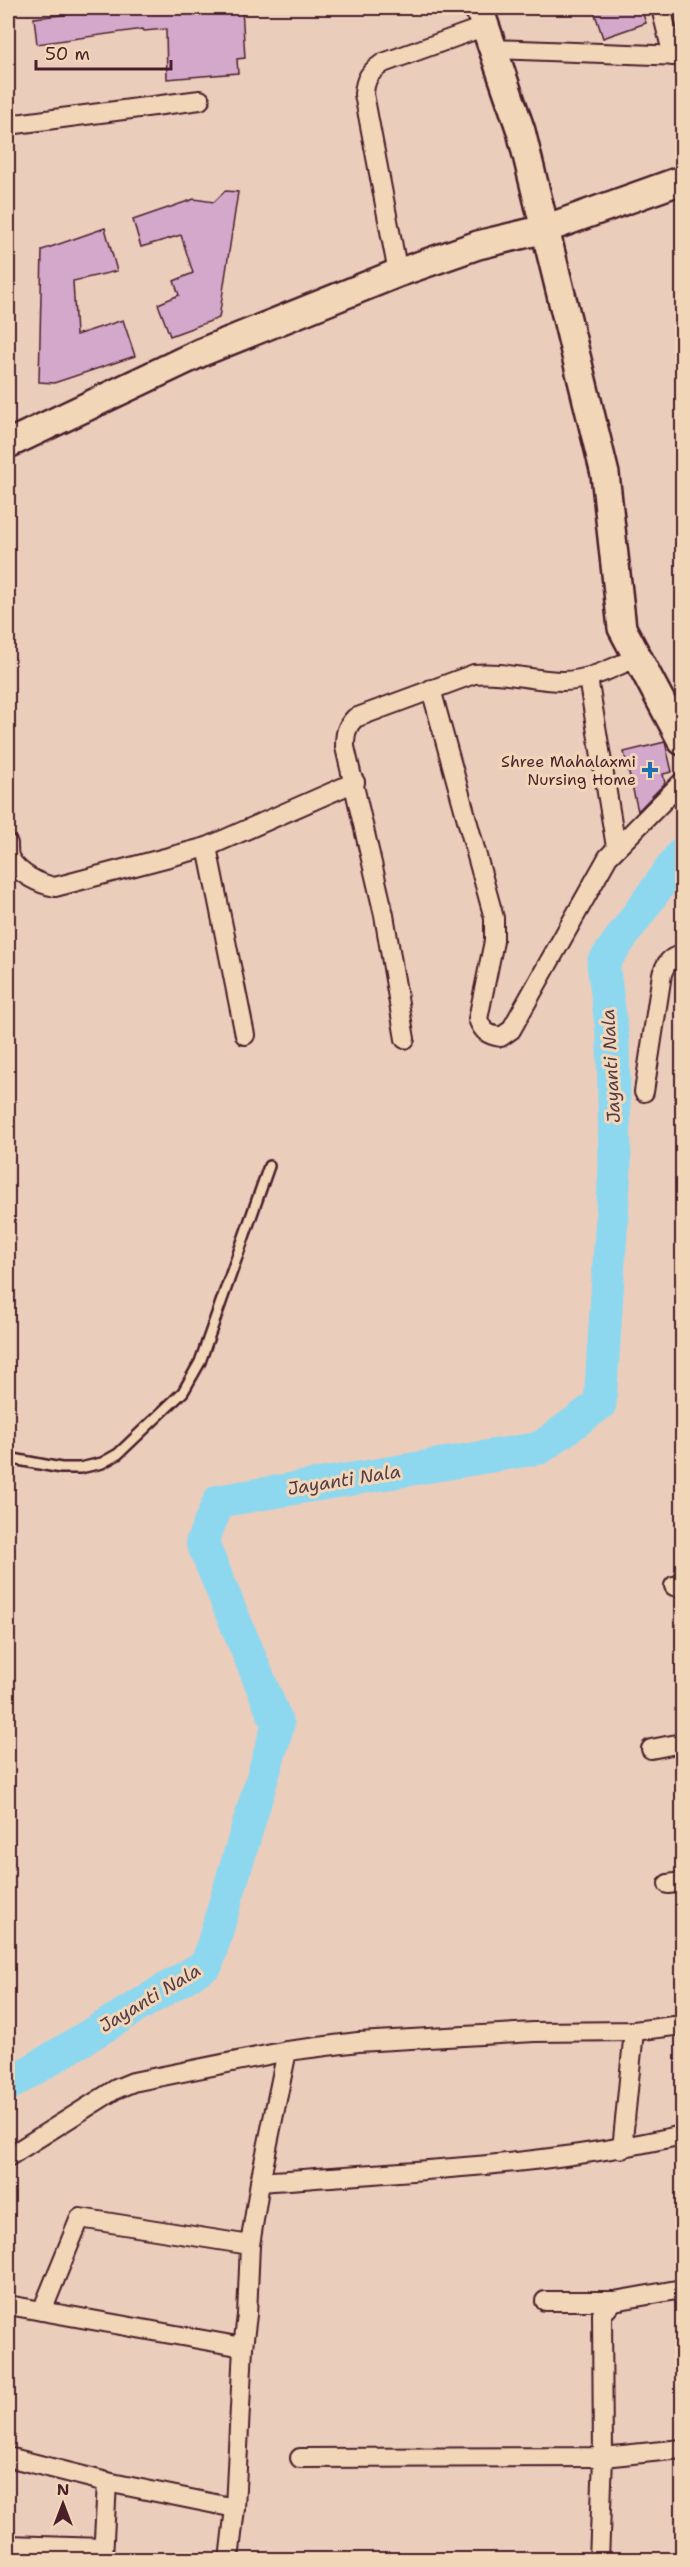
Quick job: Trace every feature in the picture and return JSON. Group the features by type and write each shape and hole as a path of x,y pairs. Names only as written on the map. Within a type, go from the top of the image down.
{"main road":[{"path":"486,27 521,131 605,474 622,628 682,741"},
{"path":"8,444 202,352 398,273 478,245 545,229 682,180"}],"street":[{"path":"398,273 364,94 365,81 371,71 383,63 486,27 678,56 661,8"},
{"path":"8,125 200,100"},
{"path":"405,1039 384,915 355,782 345,747 348,725 355,718 474,674 489,673 562,681 588,678 638,657"},
{"path":"588,678 616,847"},
{"path":"431,689 494,918 494,941 478,1019 482,1028 489,1035 501,1037 511,1030 608,857 682,782"},
{"path":"8,854 30,878 41,885 55,887 207,847 355,782"},
{"path":"207,847 244,1035"},
{"path":"644,1092 662,974 666,964 673,956 682,955"},
{"path":"651,1749 682,1743"},
{"path":"8,2157 116,2089 133,2082 287,2051 358,2042 534,2032 634,2031 682,2025"},
{"path":"622,2149 634,2031"},
{"path":"229,2559 235,2508 243,2347 248,2314 250,2245 260,2182 287,2051"},
{"path":"260,2182 524,2161 622,2149 682,2135"},
{"path":"42,2311 81,2218 250,2245"},
{"path":"545,2301 614,2301 682,2289"},
{"path":"599,2559 603,2457 602,2314 614,2301"},
{"path":"8,2305 243,2347"},
{"path":"300,2458 603,2457 682,2449"},
{"path":"8,2457 106,2482 235,2508"},
{"path":"8,2545 103,2554 106,2482"}],"lane":[{"path":"8,1458 61,1468 80,1468 102,1463 118,1454 183,1392 200,1362 269,1166"}],"building":[{"path":"126,8 242,8 245,58 237,59 238,73 167,79 166,29 144,31 143,29 37,44 34,18"},
{"path":"593,8 641,8 646,23 603,38"},
{"path":"225,191 238,192 219,318 170,336 158,304 179,295 174,281 193,273 181,235 141,247 133,220 194,199 214,202"},
{"path":"105,228 117,271 73,281 76,335 123,320 135,356 54,383 39,382 42,250"},
{"path":"665,742 672,772 663,774 665,783 638,811 624,752"}],"waterway":[{"name":"Jayanti Nala","path":"8,2085 207,1964 278,1725 202,1542 219,1501 540,1448 600,1404 615,1168 613,1040 603,963 682,853"}],"place":[{"name":"Shree Mahalaxmi Nursing Home","path":"650,770"}]}
